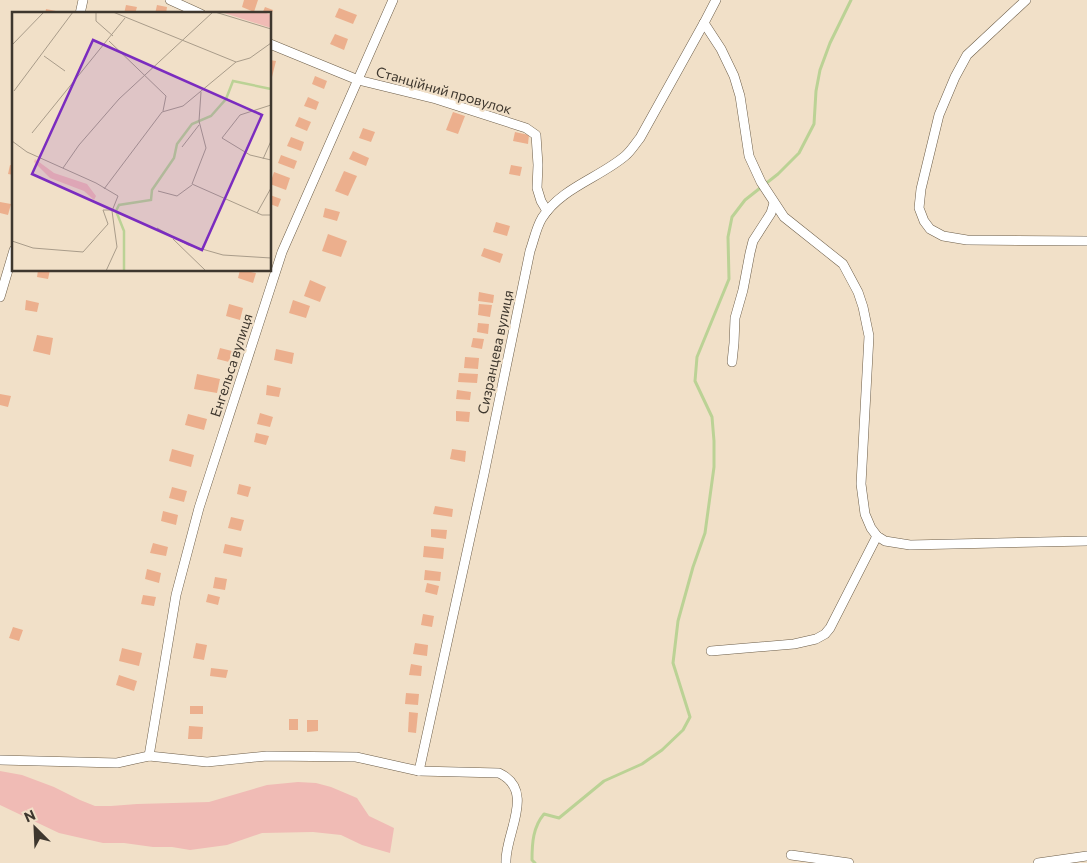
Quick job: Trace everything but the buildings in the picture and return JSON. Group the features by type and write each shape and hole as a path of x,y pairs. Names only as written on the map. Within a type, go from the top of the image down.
{"street":[{"path":"170,0 197,12"},
{"name":"Енгельса вулиця","path":"149,756 176,595 199,508 282,252 394,0"},
{"name":"Сизранцева вулиця","path":"419,771 484,474 530,251 541,220 556,201 577,186 607,169 626,155 636,144 716,0"},
{"path":"1026,0 967,55 955,77 939,116 921,189 919,208 924,221 930,229 944,236 967,240 1087,241"},
{"path":"704,23 721,49 734,76 740,96 749,156 760,182 784,217 844,264 852,278 863,307 869,336 861,484 864,514 876,536 885,541 910,545 1087,541"},
{"name":"Станційний провулок","path":"271,44 358,80 436,99 526,128 536,135 537,188 541,201 547,211"},
{"path":"732,362 735,318 744,290 750,252 753,241 771,213 774,203"},
{"path":"0,297 12,257"},
{"path":"711,651 794,644 816,639 825,634 830,628 876,536"},
{"path":"0,760 117,764 149,756 207,762 267,756 356,757 419,771 499,773 513,783 517,803 516,818 507,851 506,863"},
{"path":"791,856 850,863"},
{"path":"1038,863 1087,856"}],"shaded area":[{"path":"0,771 22,775 95,806 209,802 267,785 298,782 316,783 357,798 369,816 394,828 390,853 362,845 341,835 313,832 262,833 227,845 190,850 124,843 103,843 59,833 0,805"}],"waterway":[{"path":"535,863 532,860 534,836 537,824 544,814 559,818 604,781 642,764 662,750 683,730 690,717 673,663 678,621 705,533 714,467 712,417 695,381 697,357 729,279 728,237 732,217 745,200 778,174 799,153 814,124 816,91 820,70 830,43 851,0"}]}
